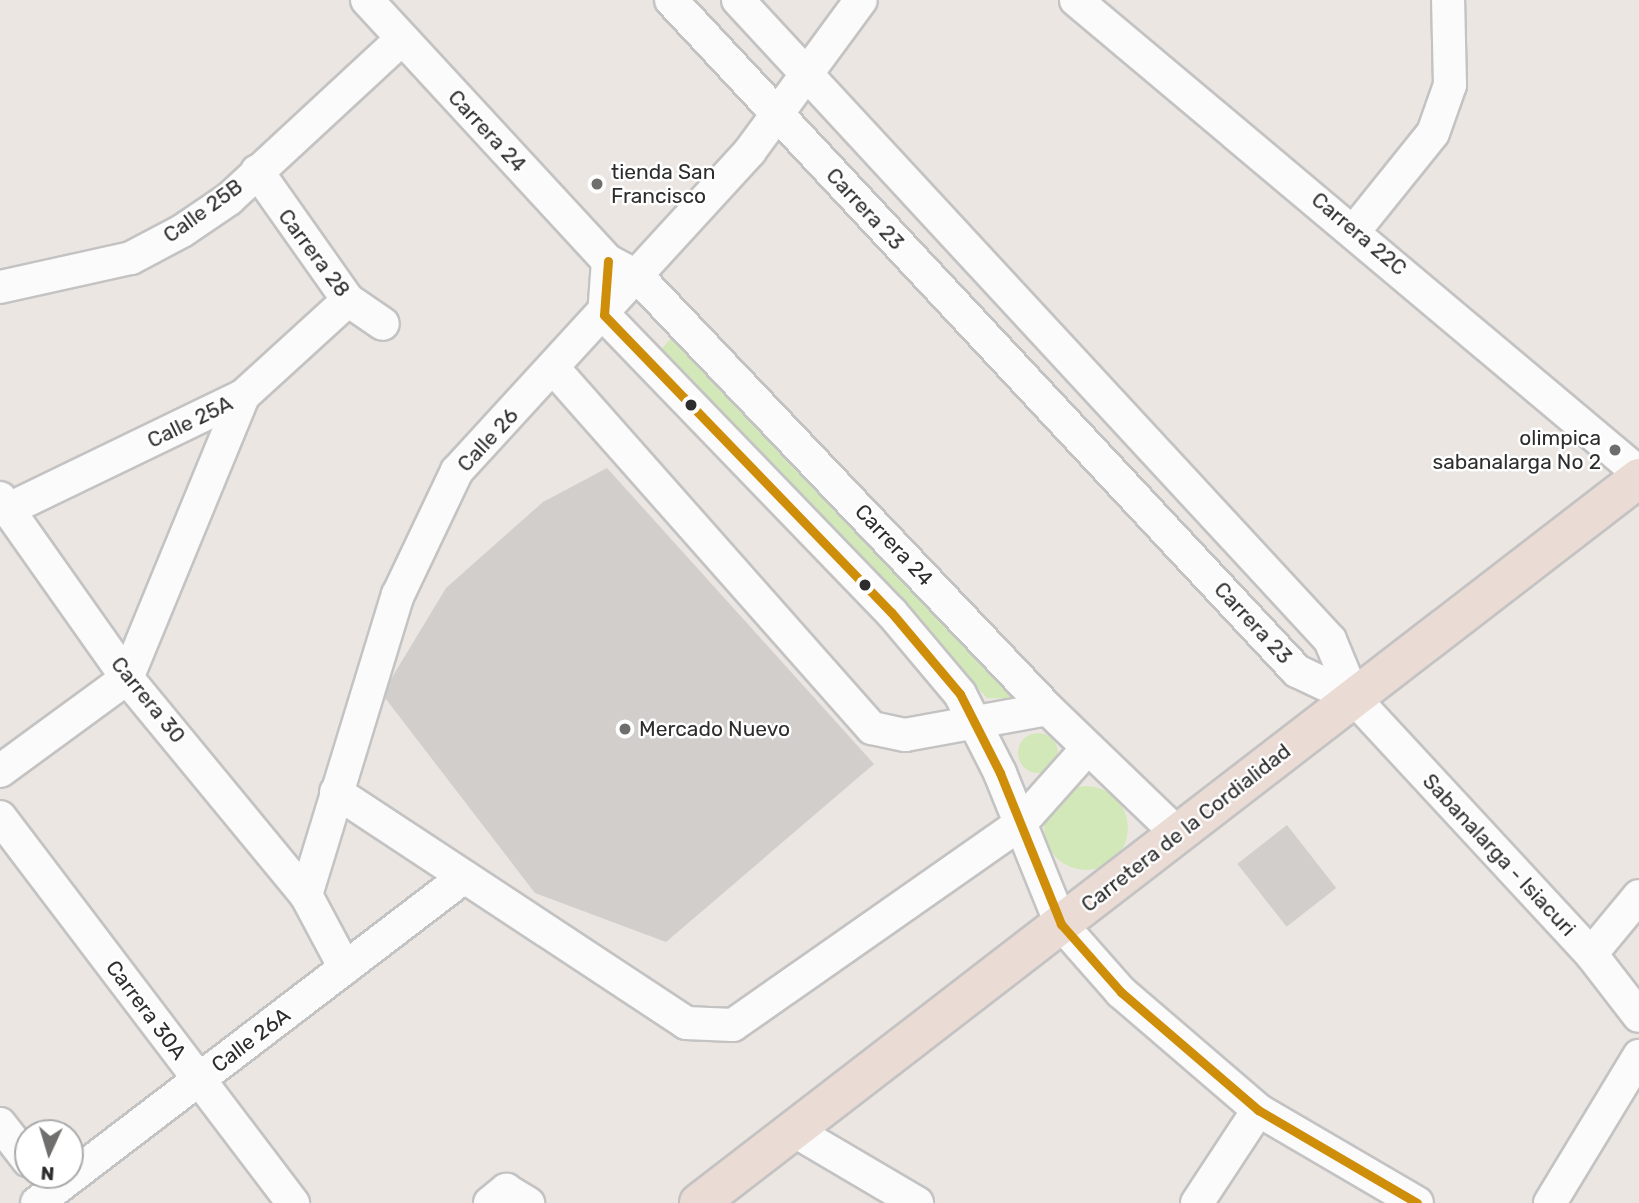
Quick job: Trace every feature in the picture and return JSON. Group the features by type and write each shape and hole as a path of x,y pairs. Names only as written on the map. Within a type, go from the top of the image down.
{"highway":[{"name":"Carretera de la Cordialidad","path":"699,1203 1639,478"}],"street":[{"name":"Carrera 24","path":"367,0 608,261 638,277 1048,709 1178,834"},
{"name":"Carrera 23","path":"671,0 1297,671 1354,698"},
{"path":"738,0 1330,640 1354,698"},
{"name":"Calle 26","path":"306,895 398,594 428,520 457,471 555,370 778,116 806,73 861,0"},
{"name":"Carrera 22C","path":"1076,0 1355,230 1639,472"},
{"path":"1355,230 1433,133 1450,85 1448,0"},
{"name":"Calle 25B","path":"0,287 131,258 229,199 402,39"},
{"name":"Carrera 28","path":"257,171 348,300 383,324"},
{"path":"608,261 604,315 891,612 960,694 1021,822 1061,924 1130,1001 1258,1110 1417,1203"},
{"name":"Calle 25A","path":"4,504 243,397 348,300"},
{"path":"555,370 872,727 905,735 974,720 1048,709"},
{"path":"0,771 127,678 243,397"},
{"name":"Carrera 30","path":"4,504 127,678 306,895"},
{"name":"Sabanalarga - Isiacuri","path":"1354,698 1591,954 1639,1016"},
{"path":"336,792 686,1023 733,1025 1021,822 1087,749"},
{"name":"Carrera 30A","path":"0,817 293,1203"},
{"name":"Calle 26A","path":"47,1193 464,877"},
{"path":"306,895 345,968"},
{"path":"1591,954 1639,896"},
{"path":"1550,1203 1639,1056"},
{"path":"1197,1203 1258,1110"},
{"path":"0,1124 14,1142"},
{"path":"793,1130 917,1203"},
{"path":"490,1203 506,1190 528,1203"}],"green space":[{"path":"673,336 1021,699 987,698 659,352"},
{"path":"1038,733 1052,739 1058,753 1052,767 1038,773 1024,767 1018,753 1024,739"},
{"path":"1086,786 1102,789 1116,798 1125,812 1128,828 1125,844 1116,858 1102,867 1086,870 1070,867 1056,858 1047,844 1044,828 1047,812 1056,798 1070,789"}],"building":[{"name":"Mercado Nuevo","path":"607,468 874,764 666,942 535,893 382,694 446,588 543,502"},
{"path":"1287,825 1336,888 1287,927 1237,864"}],"transit line":[{"path":"608,261 604,315 891,612 960,694 1000,773 1061,924 1121,992 1258,1110 1417,1203"}],"place":[{"name":"tienda San Francisco","path":"597,184"},
{"name":"olimpica sabanalarga No 2","path":"1615,450"},
{"name":"Mercado Nuevo","path":"625,729"}]}
